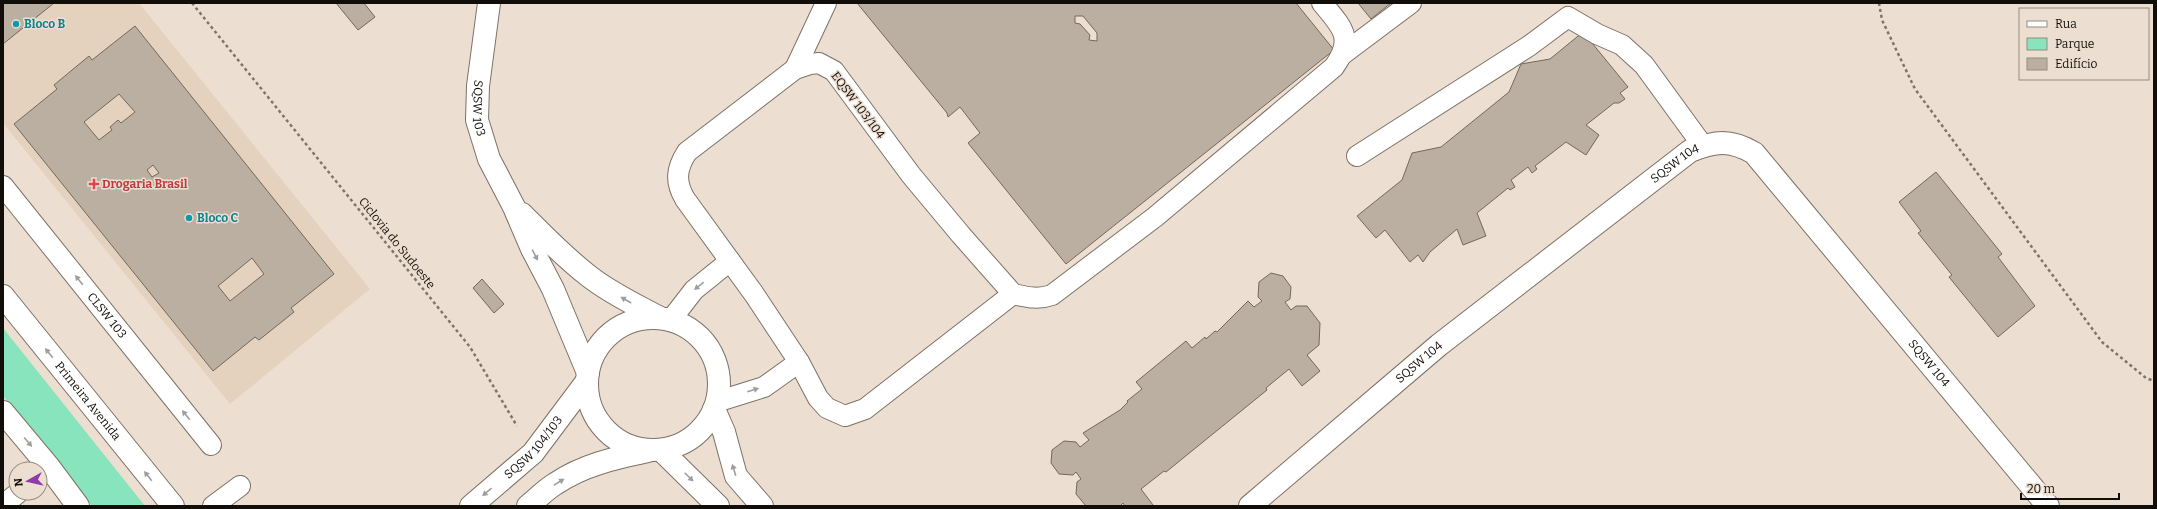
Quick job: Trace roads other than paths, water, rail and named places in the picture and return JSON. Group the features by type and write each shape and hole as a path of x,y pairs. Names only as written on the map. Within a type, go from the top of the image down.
{"street":[{"name":"SQSW 103","path":"489,3 478,86 477,120 489,159 514,206 532,249 574,337 587,377"},
{"name":"SQSW 104","path":"1250,506 1439,345 1690,152 1703,146 1732,142 1754,153 2048,506"},
{"name":"SQSW 103","path":"514,206 562,255 591,278 625,300 665,319"},
{"name":"Primeira Avenida","path":"3,296 173,506"},
{"path":"528,506 554,484 579,470 601,462 656,450 678,446 693,437 705,425 715,406 719,390 717,369 710,350 697,334 680,323 665,319 640,319 622,325 606,337 594,354 587,377 589,401 598,420 611,436 630,446 656,450 718,506"},
{"name":"SQSW 104/103","path":"471,506 533,453 587,377"},
{"path":"715,406 736,476 762,506"},
{"path":"3,412 37,461"},
{"path":"48,475 78,506"}],"lane":[{"path":"795,68 826,3"},
{"path":"1322,3 1339,23 1344,34 1343,54"},
{"path":"1013,294 1032,298 1042,298 1052,295 1155,217 1334,68 1343,54 1411,3"},
{"path":"1357,156 1529,46 1568,17 1597,34 1622,45 1644,65 1703,146"},
{"name":"EQSW 103/104","path":"810,64 820,64 834,71 911,175 1013,294 865,409 852,415 845,416 827,408 818,398 799,362 754,294 680,190 677,177 678,169 687,152 795,68 810,64"},
{"name":"CLSW 103","path":"3,186 210,445"},
{"path":"665,319 694,290 730,261"},
{"path":"715,406 764,386 799,362"},
{"path":"213,506 240,486"}],"place":[{"name":"Bloco B","path":"16,24"},
{"name":"Drogaria Brasil","path":"94,184"},
{"name":"Bloco C","path":"189,218"}]}
